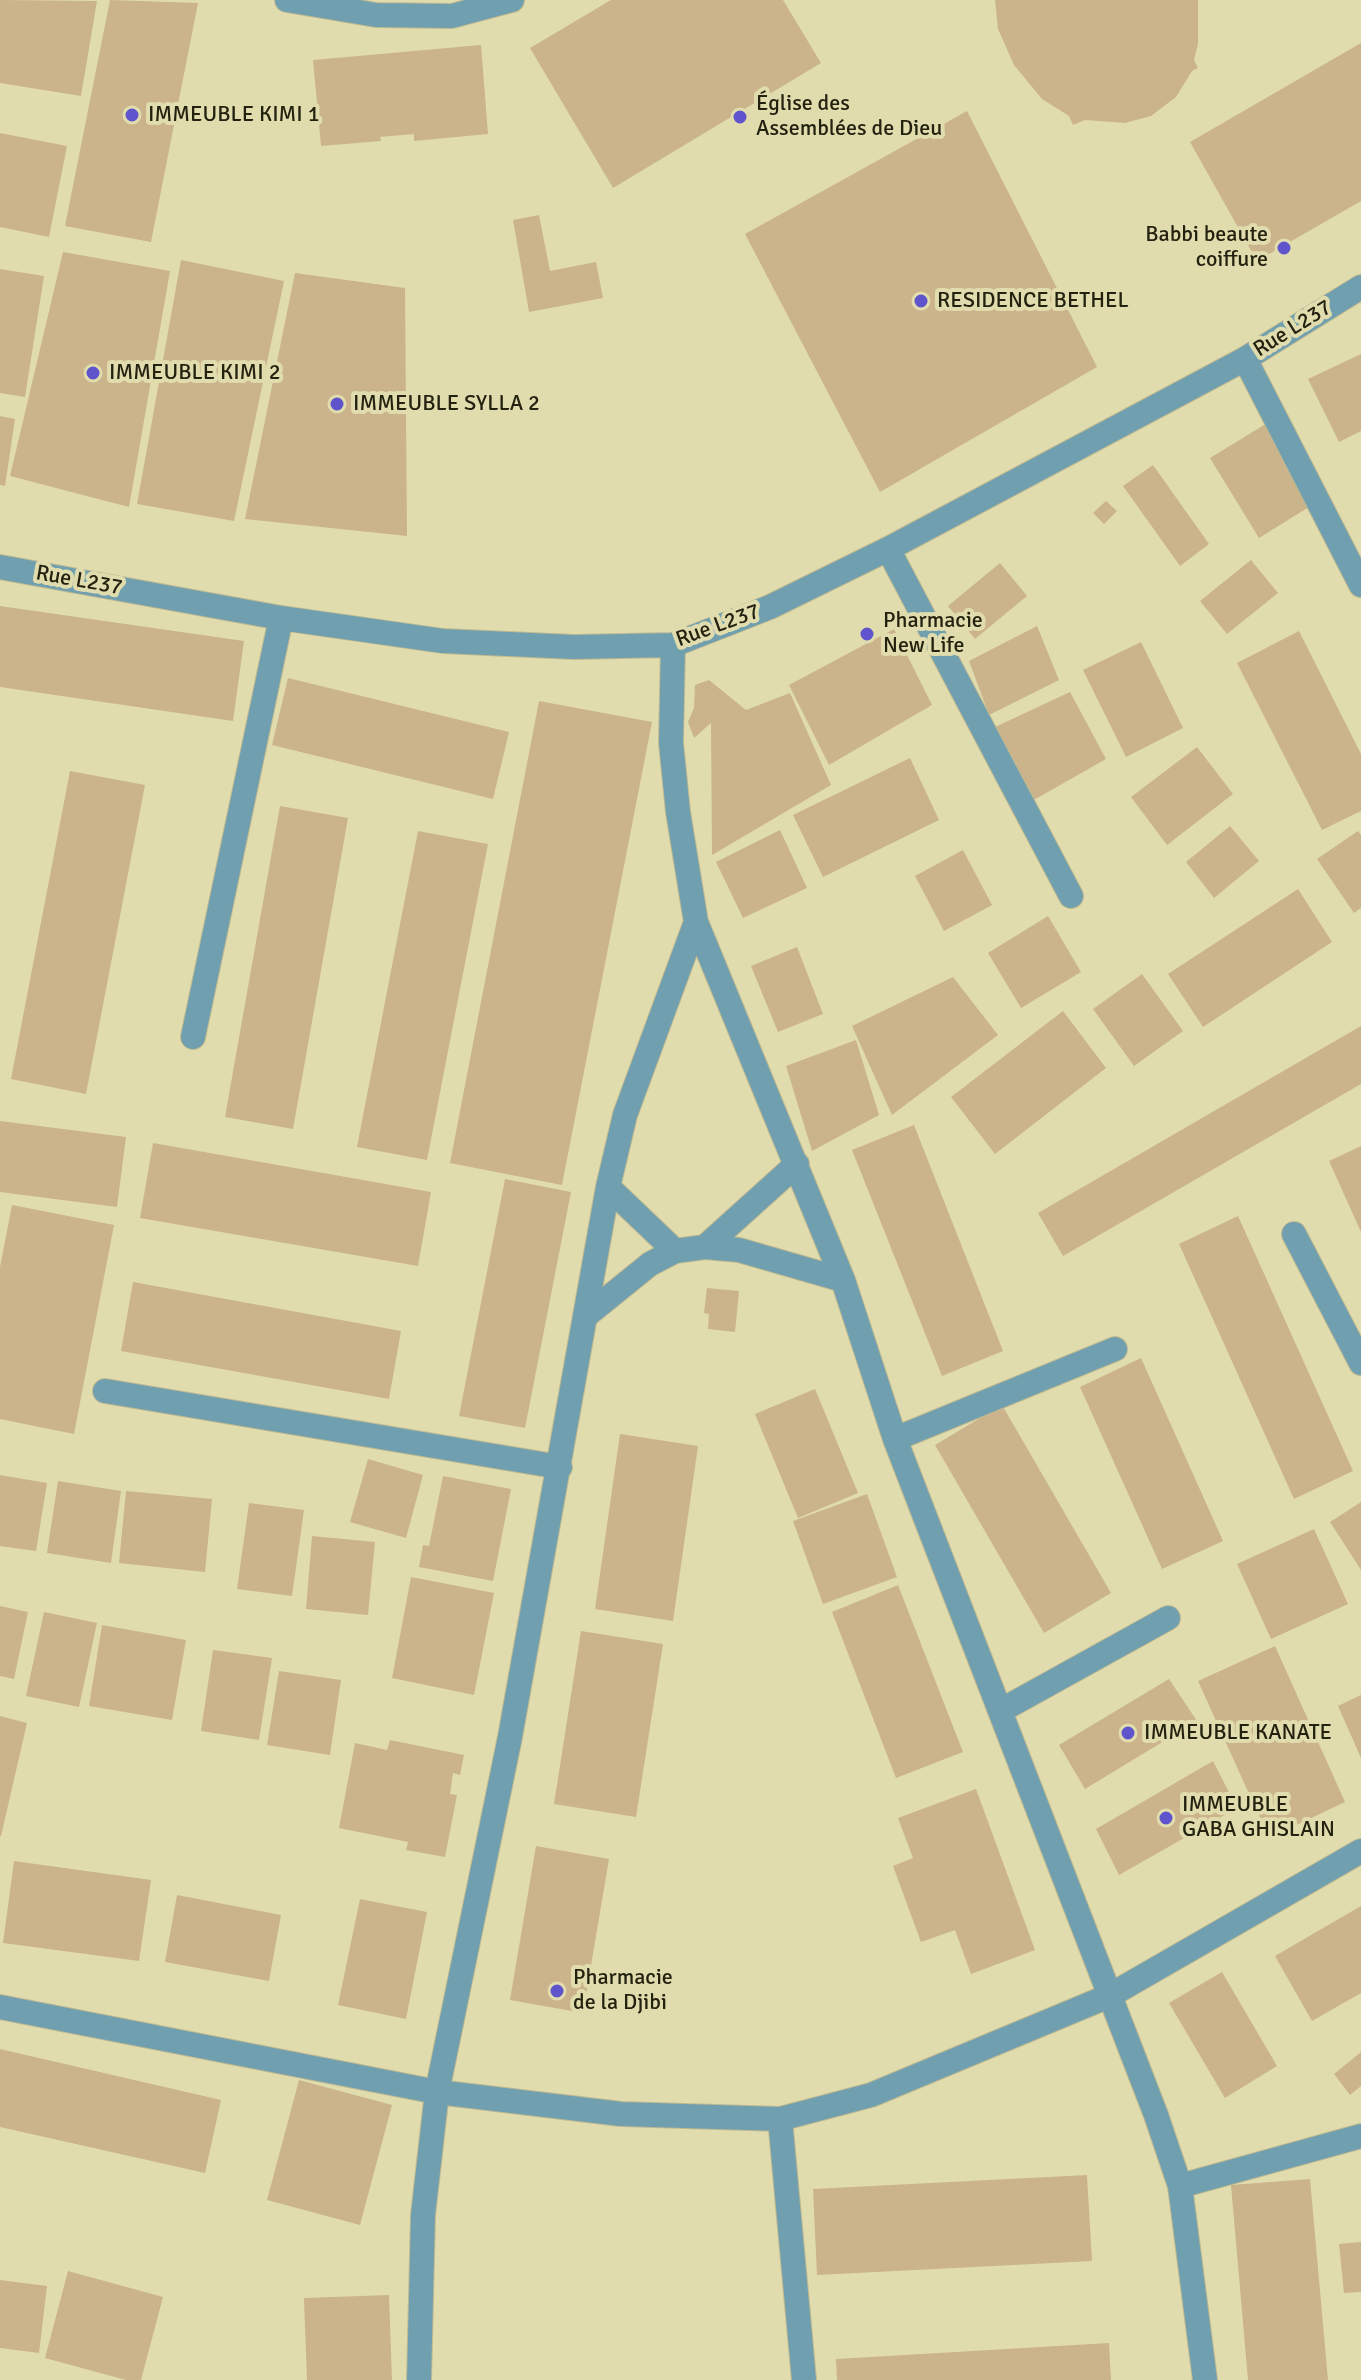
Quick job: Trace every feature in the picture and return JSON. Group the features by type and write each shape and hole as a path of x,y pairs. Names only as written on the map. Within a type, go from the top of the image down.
{"street":[{"path":"287,0 376,15 452,16 512,0"},
{"name":"Rue L237","path":"0,567 281,618 443,641 574,647 673,645 770,607 888,549 1245,359 1361,287"},
{"path":"1245,359 1361,585"},
{"path":"888,549 1071,896"},
{"path":"193,1037 281,618"},
{"path":"673,645 671,743 678,812 696,922 843,1280 895,1439 1180,2186 1205,2380"},
{"path":"419,2380 423,2215 437,2092 507,1752 608,1187 625,1115 696,922"},
{"path":"705,1247 797,1164"},
{"path":"608,1187 675,1251"},
{"path":"1294,1234 1361,1363"},
{"path":"587,1315 650,1264 675,1251 705,1247 739,1250 843,1280"},
{"path":"895,1439 1115,1349"},
{"path":"105,1391 560,1467"},
{"path":"1000,1711 1168,1618"},
{"path":"0,2007 437,2092 621,2114 780,2119 871,2095 1109,1996 1361,1851"},
{"path":"780,2119 804,2380"},
{"path":"1180,2186 1361,2136"}],"building":[{"path":"0,0 97,1 81,96 0,83"},
{"name":"IMMEUBLE KIMI 1","path":"110,0 198,3 151,242 65,226"},
{"path":"611,0 783,0 821,63 613,188 530,48"},
{"path":"995,0 1198,0 1198,44 1194,60 1198,68 1192,71 1176,97 1151,116 1125,123 1085,120 1073,125 1069,116 1042,99 1014,65 998,29"},
{"path":"1361,43 1361,201 1257,261 1190,142"},
{"path":"481,45 488,134 414,141 414,134 380,137 381,141 321,146 313,60"},
{"name":"RESIDENCE BETHEL","path":"967,111 1097,367 880,492 745,234"},
{"path":"0,133 67,146 49,237 0,227"},
{"path":"539,215 550,271 596,262 603,298 529,312 513,220"},
{"name":"IMMEUBLE KIMI 2","path":"63,252 170,271 129,507 10,476"},
{"path":"181,260 284,281 234,521 137,504"},
{"path":"0,269 44,276 25,397 0,393"},
{"name":"IMMEUBLE SYLLA 2","path":"295,273 405,288 407,536 245,519"},
{"path":"1361,354 1361,431 1339,442 1308,379"},
{"path":"0,416 15,419 5,486 0,485"},
{"path":"1269,422 1317,502 1259,538 1210,458"},
{"path":"1153,465 1209,544 1180,566 1123,486"},
{"path":"1106,501 1117,511 1104,524 1093,513"},
{"path":"1251,560 1278,593 1227,634 1200,601"},
{"path":"1000,563 1027,596 975,639 948,606"},
{"path":"0,606 244,641 233,721 0,687"},
{"path":"1037,626 1059,680 989,715 969,661"},
{"path":"894,629 932,705 829,765 789,685"},
{"path":"1299,631 1361,754 1361,811 1322,830 1237,663"},
{"path":"1141,642 1183,728 1126,757 1083,670"},
{"path":"288,678 509,732 493,799 272,745"},
{"path":"709,680 746,710 790,693 831,785 712,855 711,723 694,738 688,722 694,708 695,685"},
{"path":"1070,692 1106,759 1032,801 995,727"},
{"path":"539,701 652,722 562,1185 450,1163"},
{"path":"1197,747 1233,794 1167,845 1131,797"},
{"path":"910,758 939,820 823,877 793,815"},
{"path":"70,771 145,785 86,1094 11,1079"},
{"path":"280,806 348,818 293,1129 225,1117"},
{"path":"1230,826 1259,861 1214,898 1186,862"},
{"path":"780,830 807,888 743,918 716,862"},
{"path":"418,831 488,844 427,1160 357,1147"},
{"path":"1358,831 1361,835 1361,908 1354,913 1317,859"},
{"path":"963,850 992,905 944,931 915,876"},
{"path":"1298,889 1332,942 1203,1027 1168,974"},
{"path":"1048,916 1081,972 1021,1008 988,953"},
{"path":"797,947 823,1014 778,1032 751,966"},
{"path":"1142,974 1183,1031 1134,1066 1093,1009"},
{"path":"953,977 998,1035 892,1115 852,1026"},
{"path":"1063,1011 1106,1068 995,1154 951,1097"},
{"path":"1361,1026 1361,1084 1063,1256 1038,1213"},
{"path":"856,1040 879,1115 812,1151 786,1066"},
{"path":"0,1121 126,1137 117,1207 0,1192"},
{"path":"914,1125 1003,1351 942,1376 852,1150"},
{"path":"153,1143 431,1192 418,1266 140,1218"},
{"path":"1361,1146 1361,1232 1329,1161"},
{"path":"505,1179 571,1192 525,1428 459,1416"},
{"path":"12,1205 114,1225 74,1434 0,1419 0,1267"},
{"path":"1238,1216 1353,1471 1294,1499 1179,1244"},
{"path":"133,1282 401,1331 389,1399 121,1351"},
{"path":"707,1288 739,1291 735,1332 708,1329 709,1314 704,1313"},
{"path":"1141,1358 1223,1541 1162,1569 1080,1387"},
{"path":"815,1389 858,1493 798,1518 755,1414"},
{"path":"1002,1405 1111,1593 1044,1633 935,1445"},
{"path":"620,1434 698,1446 673,1621 595,1609"},
{"path":"368,1459 423,1475 406,1538 350,1522"},
{"path":"0,1475 47,1483 36,1551 0,1546"},
{"path":"443,1476 511,1489 493,1581 419,1567 423,1545 429,1546"},
{"path":"58,1481 121,1491 111,1563 47,1553"},
{"path":"126,1491 212,1499 205,1572 119,1563"},
{"path":"867,1494 897,1577 823,1604 793,1521"},
{"path":"1361,1502 1361,1570 1330,1522"},
{"path":"249,1503 304,1510 292,1596 237,1589"},
{"path":"1314,1529 1348,1604 1271,1639 1237,1564"},
{"path":"312,1536 375,1542 368,1615 306,1609"},
{"path":"411,1577 494,1593 474,1695 392,1678"},
{"path":"898,1585 963,1752 896,1778 832,1612"},
{"path":"0,1606 28,1612 14,1679 0,1676"},
{"path":"44,1612 97,1623 79,1707 26,1696"},
{"path":"102,1625 186,1640 172,1720 89,1706"},
{"path":"581,1631 663,1644 636,1817 554,1804"},
{"path":"1275,1646 1345,1802 1269,1838 1198,1681"},
{"path":"213,1650 272,1658 259,1740 201,1731"},
{"path":"279,1671 341,1680 330,1755 267,1745"},
{"name":"IMMEUBLE KANATE","path":"1169,1679 1197,1721 1085,1789 1059,1745"},
{"path":"1361,1695 1361,1758 1338,1706"},
{"path":"0,1716 27,1723 1,1836 0,1836"},
{"path":"390,1740 464,1755 460,1775 453,1773 450,1794 457,1795 445,1857 406,1850 408,1842 339,1828 355,1743 387,1750"},
{"name":"IMMEUBLE GABA GHISLAIN","path":"1213,1761 1237,1808 1119,1875 1096,1829"},
{"path":"976,1789 1035,1950 971,1974 955,1930 921,1942 893,1866 913,1858 898,1818"},
{"path":"536,1846 609,1859 583,2013 510,2000"},
{"path":"14,1861 151,1880 139,1961 3,1943"},
{"path":"177,1895 281,1915 269,1981 165,1962"},
{"path":"360,1899 427,1912 406,2019 338,2005"},
{"path":"1361,1906 1361,1993 1312,2021 1275,1956"},
{"path":"1222,1972 1277,2066 1225,2098 1169,2003"},
{"path":"0,2049 221,2100 205,2173 0,2127"},
{"path":"1361,2052 1361,2086 1350,2095 1334,2074"},
{"path":"299,2080 392,2105 360,2225 267,2200"},
{"path":"1087,2175 1092,2261 817,2275 813,2189"},
{"path":"1310,2179 1328,2380 1248,2380 1231,2185"},
{"path":"1361,2242 1361,2292 1344,2293 1339,2244"},
{"path":"68,2271 163,2297 141,2380 126,2380 45,2358"},
{"path":"0,2280 47,2286 39,2353 0,2348"},
{"path":"389,2295 392,2380 307,2380 304,2298"},
{"path":"1109,2343 1111,2380 837,2380 836,2359"}],"place":[{"name":"IMMEUBLE KIMI 1","path":"132,115"},
{"name":"Église des Assemblées de Dieu","path":"740,117"},
{"name":"Babbi beaute coiffure","path":"1284,248"},
{"name":"RESIDENCE BETHEL","path":"921,301"},
{"name":"IMMEUBLE KIMI 2","path":"93,373"},
{"name":"IMMEUBLE SYLLA 2","path":"337,404"},
{"name":"Pharmacie New Life","path":"867,634"},
{"name":"IMMEUBLE KANATE","path":"1128,1733"},
{"name":"IMMEUBLE GABA GHISLAIN","path":"1166,1818"},
{"name":"Pharmacie de la Djibi","path":"557,1991"}]}
